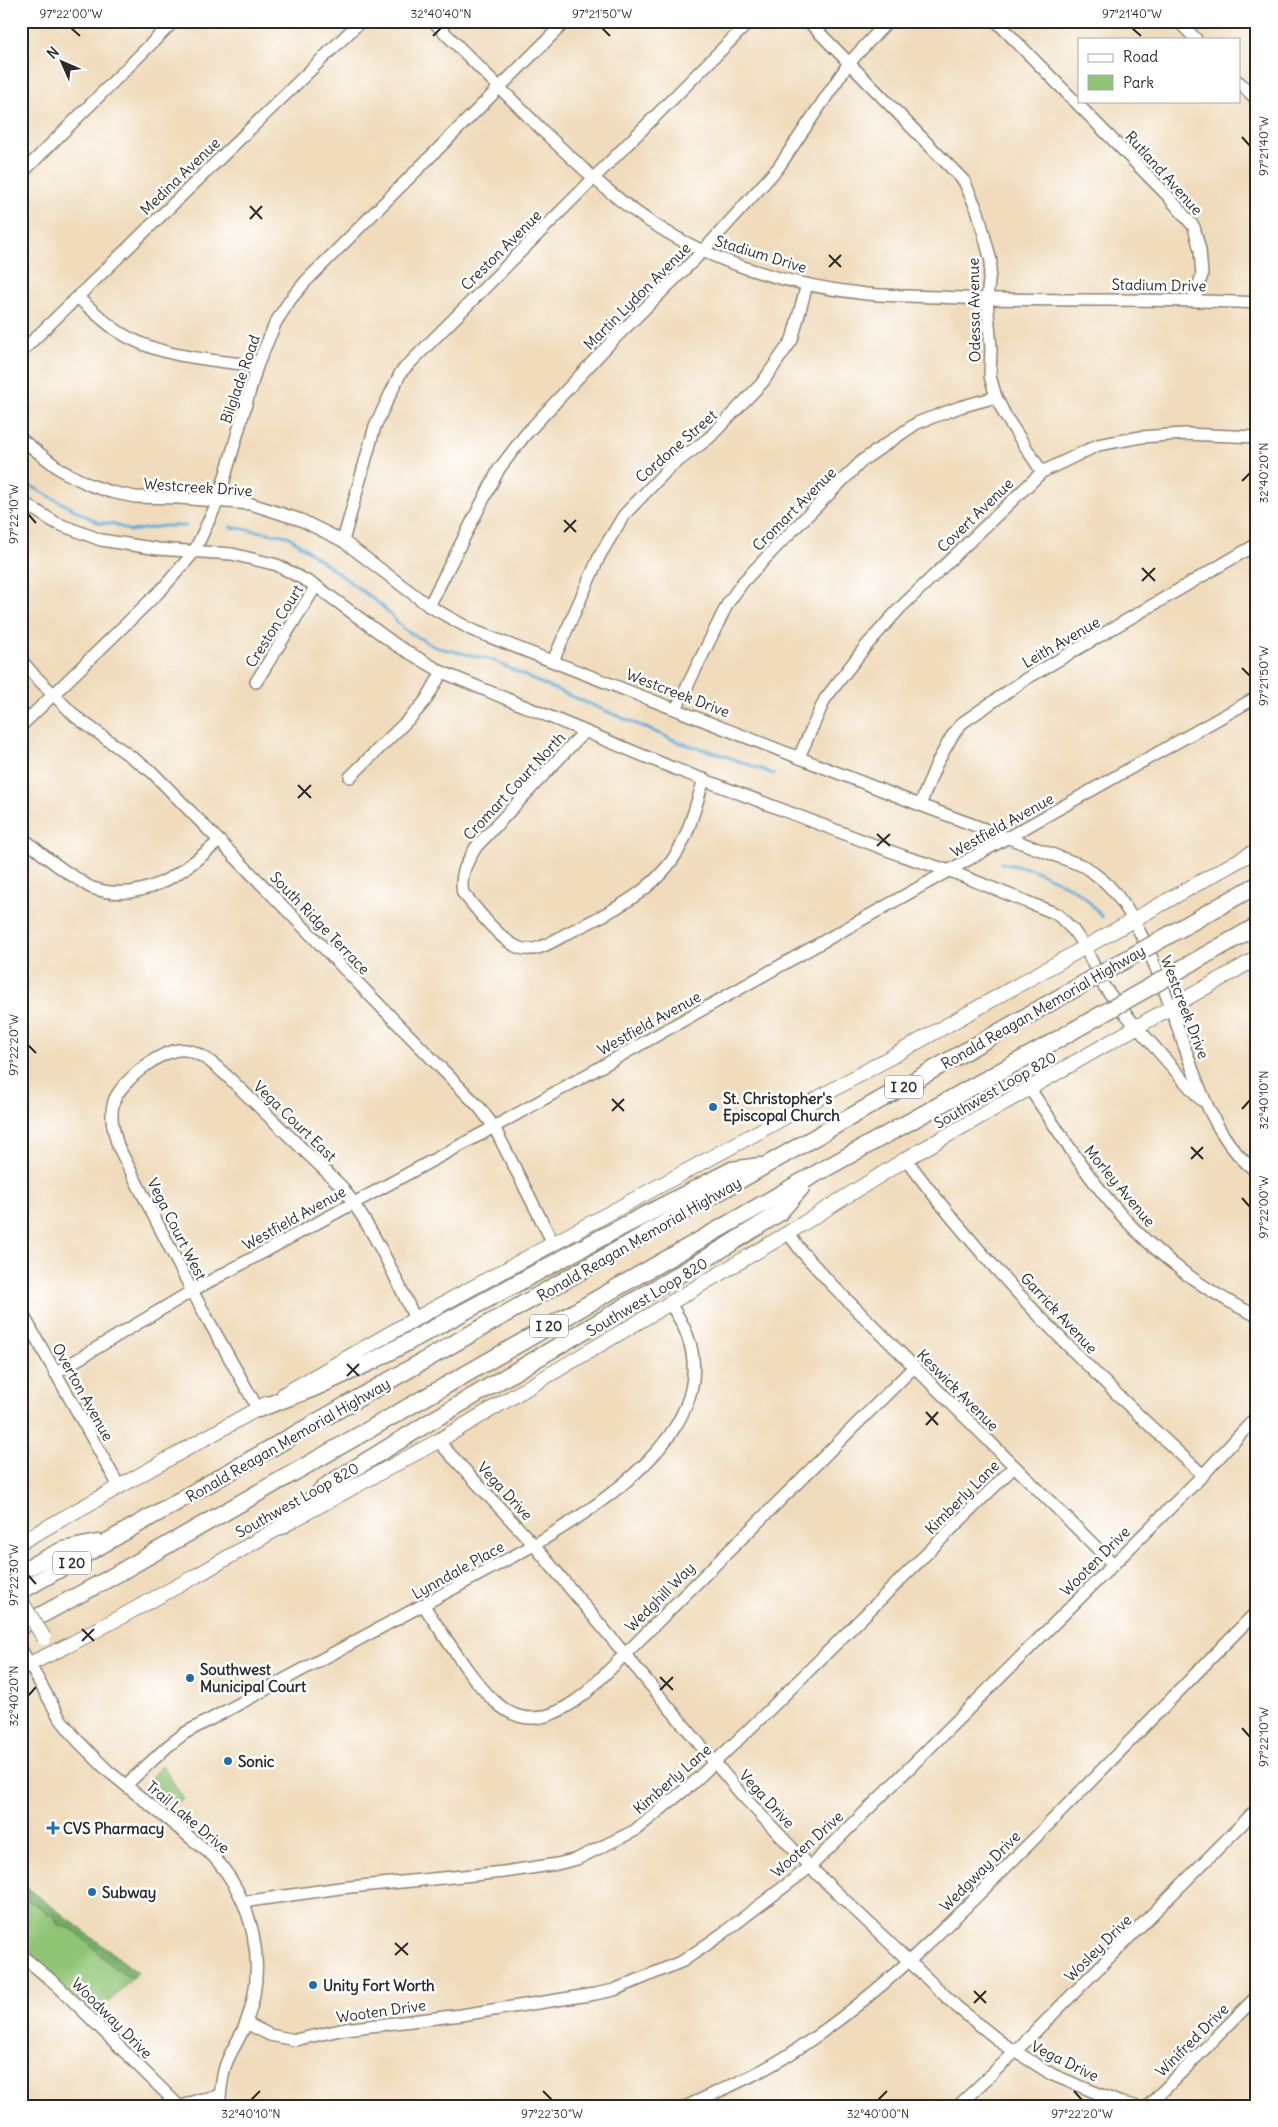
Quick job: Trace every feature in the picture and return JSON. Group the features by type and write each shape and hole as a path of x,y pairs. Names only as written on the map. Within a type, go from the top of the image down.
{"highway":[{"name":"Ronald Reagan Memorial Highway","path":"21,1591 112,1541 1257,885"},
{"name":"Ronald Reagan Memorial Highway","path":"21,1626 108,1579 810,1177 1257,926"},
{"path":"258,1409 314,1388 373,1362 610,1233 732,1170 767,1166"},
{"path":"282,1526 329,1484 433,1420 656,1289 779,1213 810,1177"},
{"path":"21,1572 63,1550 112,1541"}],"main road":[{"path":"21,1542 120,1488 415,1319 760,1131 1257,850"},
{"name":"Southwest Loop 820","path":"26,1666 70,1645 438,1441 788,1232 906,1159 1257,958"},
{"path":"21,1553 41,1532"},
{"path":"21,1601 44,1638 55,1644 70,1645"}],"street":[{"path":"21,174 174,21"},
{"name":"Medina Avenue","path":"21,352 361,21"},
{"name":"Stadium Drive","path":"433,21 499,88 593,178 632,210 703,252 742,266 807,284 866,294 987,300 1194,299 1257,303"},
{"name":"Bilglade Road","path":"21,726 163,588 194,552 218,501 257,366 276,322 290,300 306,281 566,21"},
{"name":"Creston Avenue","path":"343,541 375,426 401,372 750,21"},
{"name":"Odessa Avenue","path":"808,21 964,181 978,212 991,261 987,300 991,349 990,376 996,397 1006,417 1042,472"},
{"name":"Martin Lydon Avenue","path":"429,606 499,469 525,435 612,341 703,252 778,168 849,63 888,21"},
{"name":"Rutland Avenue","path":"996,21 1167,195 1194,227 1200,250 1202,275 1194,299"},
{"path":"1178,21 1195,38"},
{"path":"1240,83 1257,100"},
{"name":"Cordone Street","path":"553,661 600,555 624,515 670,467 710,438 762,383 792,340 807,284"},
{"path":"77,297 116,330 148,346 179,355 257,366"},
{"name":"Cromart Avenue","path":"676,709 733,596 781,542 863,460 917,423 960,407 996,397"},
{"name":"Covert Avenue","path":"799,757 825,699 842,674 899,609 1042,472 1098,446 1141,437 1184,434 1257,437"},
{"name":"Westcreek Drive","path":"21,439 62,471 90,485 111,492 135,497 251,504 285,513 343,541 429,606 472,630 920,805 1086,867 1108,884 1133,919 1170,1008 1207,1108"},
{"name":"Westcreek Drive","path":"21,501 56,523 101,540 135,547 232,554 264,561 289,570 316,586 396,645 442,672 584,732 903,856 950,871 1057,914 1073,930 1085,947 1103,985 1136,1027 1207,1108 1244,1163 1257,1172"},
{"name":"Leith Avenue","path":"920,805 936,765 952,736 962,723 1026,679 1257,544"},
{"name":"Creston Court","path":"256,682 316,586"},
{"name":"South Ridge Terrace","path":"21,660 53,695 88,727 152,772 480,1108 494,1127 553,1243"},
{"path":"350,777 414,714 426,700 442,672"},
{"name":"Westfield Avenue","path":"56,1373 192,1291 494,1127 1257,697"},
{"name":"Cromart Court North","path":"584,732 476,847 465,866 461,883 463,893 507,941 522,949 538,948 604,915 649,887 672,862 685,838 704,779"},
{"path":"21,836 57,867 90,887 107,892 140,890 156,885 190,866 219,841"},
{"name":"Vega Court East","path":"147,1064 165,1054 185,1050 212,1062 342,1187 380,1247 415,1319"},
{"name":"Vega Court West","path":"147,1064 120,1089 114,1101 113,1130 118,1146 192,1291 258,1409"},
{"name":"Morley Avenue","path":"1030,1089 1084,1166 1118,1210 1148,1243 1196,1279 1257,1316"},
{"name":"Garrick Avenue","path":"906,1159 934,1197 1077,1355 1202,1475"},
{"name":"Keswick Avenue","path":"788,1232 802,1252 833,1286 1114,1564"},
{"name":"Lynndale Place","path":"126,1785 185,1733 424,1606 534,1545 581,1517 608,1497 650,1460 676,1428 688,1403 693,1372 692,1354 680,1318 669,1303"},
{"name":"Overton Avenue","path":"21,1311 120,1488"},
{"name":"Wedghill Way","path":"424,1606 482,1690 501,1708 518,1717 544,1717 569,1706 586,1693 914,1367"},
{"name":"Wooten Drive","path":"246,2023 270,2035 295,2040 345,2029 499,2010 614,1990 683,1961 810,1867 1114,1564 1257,1416"},
{"name":"Vega Drive","path":"438,1441 534,1545 714,1763 810,1867 910,1960 957,2008 1015,2052 1045,2070 1073,2084 1121,2103 1134,2106"},
{"name":"Kimberly Lane","path":"244,1902 340,1888 504,1872 557,1864 577,1859 634,1831 661,1811 714,1763 1014,1467"},
{"name":"Wedgway Drive","path":"687,2106 776,2063 800,2048 868,1998 994,1879 1257,1611"},
{"name":"Trail Lake Drive","path":"22,1649 26,1666 76,1740 108,1771 213,1856 226,1870 244,1902 253,1932 256,1962 252,2001 246,2023 226,2063 220,2101 198,2100 183,2106"},
{"name":"Wosley Drive","path":"958,2106 1015,2052 1257,1809"},
{"name":"Woodway Drive","path":"21,1954 57,1985 179,2106"},
{"name":"Winifred Drive","path":"1148,2106 1257,1996"}],"green space":[{"path":"162,1765 183,1798 177,1803 148,1781"},
{"path":"21,1883 138,1973 91,2019 21,1955"},
{"path":"21,1883 138,1973 134,1977 127,1976 111,1965 73,1930 58,1925 54,1915 48,1914 45,1910 21,1896"}],"waterway":[{"path":"21,478 29,485 99,523 114,524 130,531 164,526 186,526"},
{"path":"230,527 288,536 381,605 404,629 435,647 492,660 538,682 681,743 720,754 774,774"},
{"path":"1001,863 1032,869 1072,888 1086,898 1102,917"}],"place":[{"name":"St. Christopher's Episcopal Church","path":"713,1107"},
{"name":"Southwest Municipal Court","path":"190,1678"},
{"name":"Sonic","path":"228,1761"},
{"name":"CVS Pharmacy","path":"53,1828"},
{"name":"Subway","path":"92,1892"},
{"name":"Unity Fort Worth","path":"313,1985"}]}
